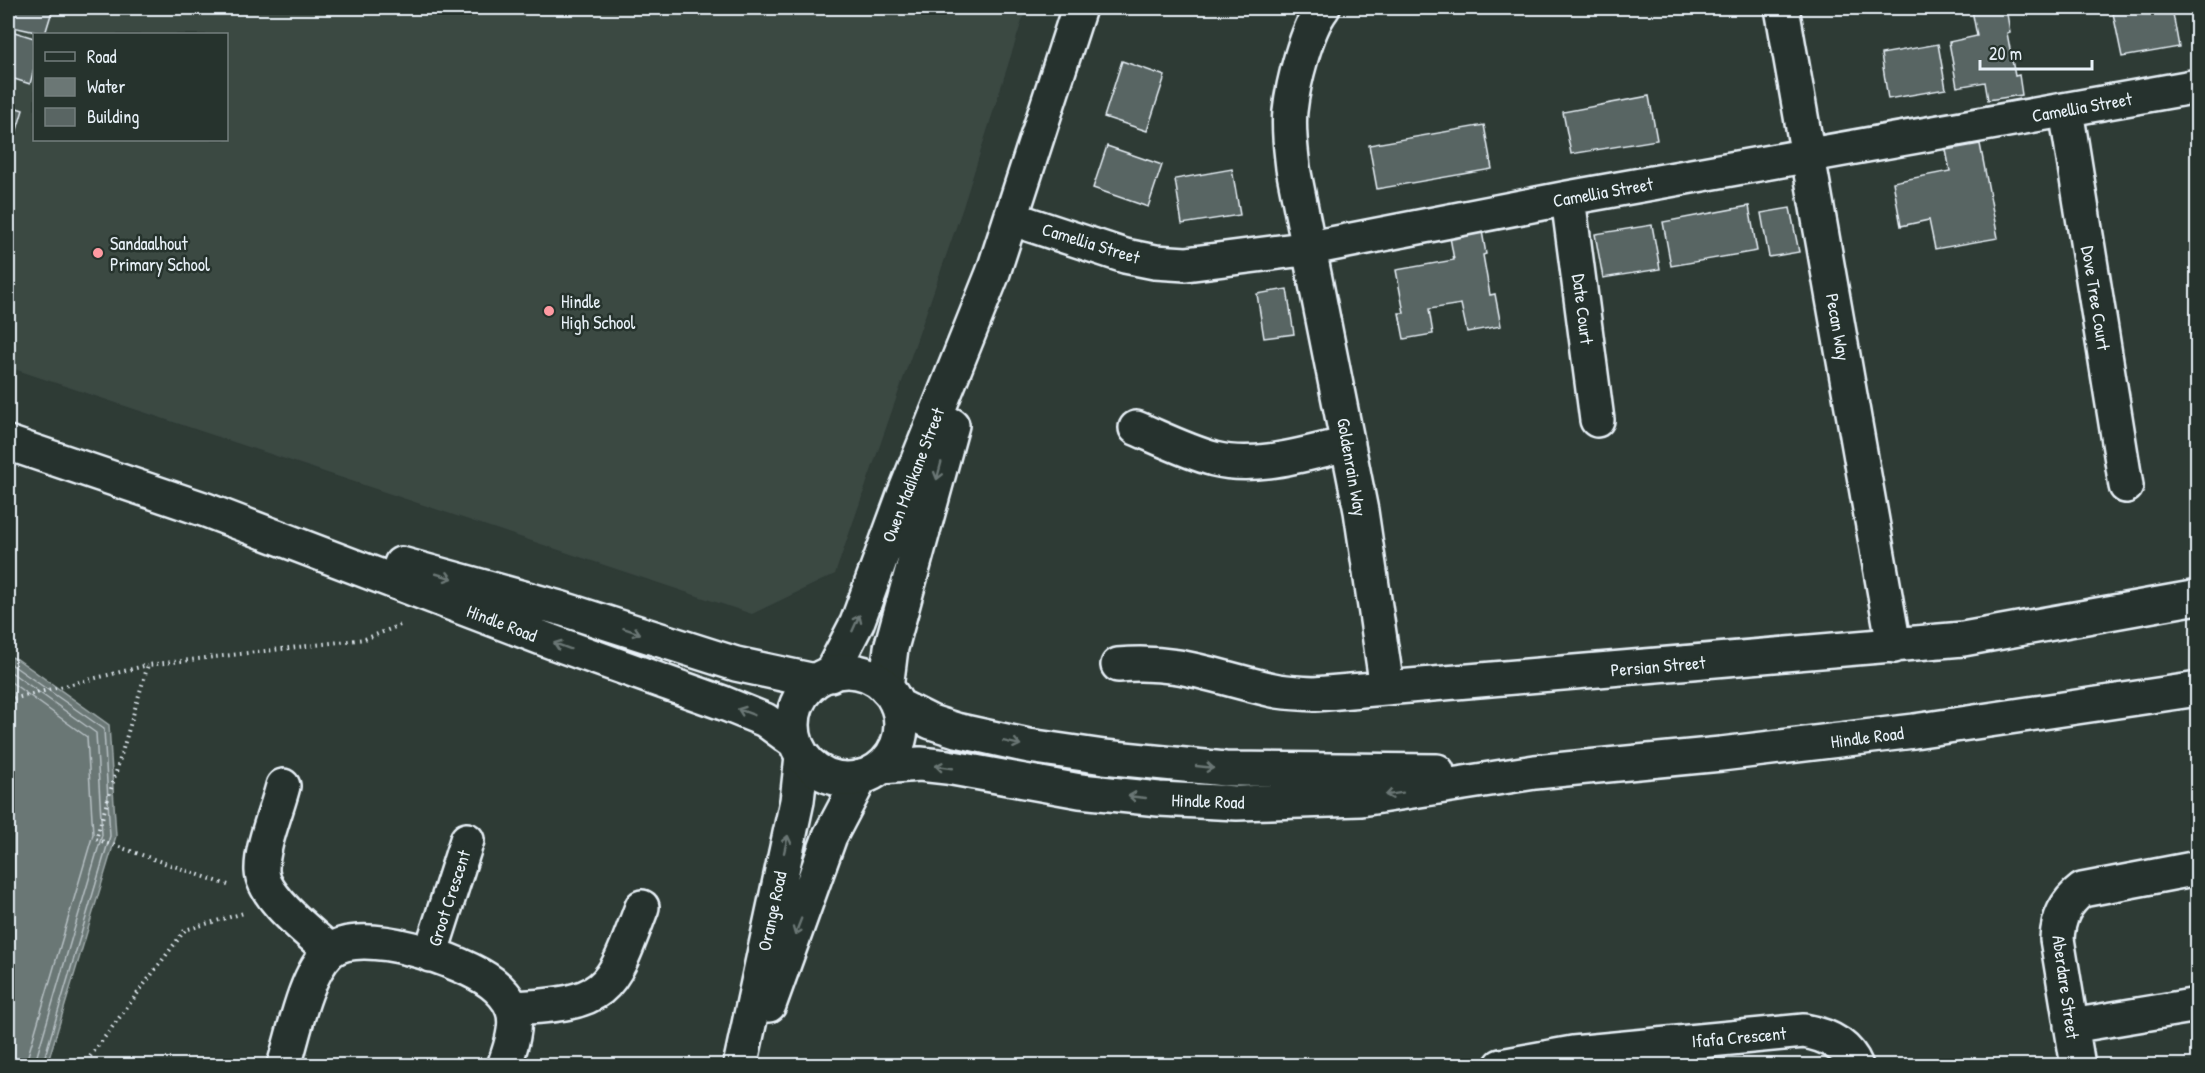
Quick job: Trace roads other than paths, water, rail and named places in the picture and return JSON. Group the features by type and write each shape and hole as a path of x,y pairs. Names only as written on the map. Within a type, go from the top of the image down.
{"street":[{"name":"Owen Madikane Street","path":"822,678 857,623 993,273 1013,219 1079,8"},
{"name":"Goldenrain Way","path":"1323,8 1309,36 1290,110 1293,168 1311,248 1348,444 1387,688"},
{"name":"Pecan Way","path":"1782,8 1894,646"},
{"name":"Camellia Street","path":"1013,219 1125,256 1155,262 1186,264 1311,248 1568,198 2198,86"},
{"name":"Dove Tree Court","path":"2066,110 2126,486"},
{"name":"Date Court","path":"1568,198 1597,420"},
{"name":"Owen Madikane Street","path":"891,697 891,648 993,273"},
{"path":"1136,428 1195,453 1233,462 1255,462 1348,444"},
{"name":"Hindle Road","path":"8,443 206,510 555,643 755,715 765,720 799,749"},
{"name":"Hindle Road","path":"206,510 563,609 736,664 822,678"},
{"name":"Persian Street","path":"1118,665 1141,663 1179,666 1276,691 1315,694 1963,639 2198,597"},
{"path":"839,672 858,673 873,678 891,697 900,718 897,744 871,772 835,777 822,773 799,749 794,713 799,699 822,678 839,672"},
{"name":"Hindle Road","path":"871,772 929,765 1080,791 1159,799 1237,803 1361,799 1535,772 1721,754 1914,731 2198,689"},
{"name":"Hindle Road","path":"891,697 932,722 956,730 1029,746 1104,757 1225,769 1535,772"},
{"name":"Orange Road","path":"740,1065 797,801 799,749"},
{"name":"Orange Road","path":"746,1065 830,836 871,772"},
{"path":"283,786 263,860 262,874 269,890 279,903 330,951 311,980 284,1065"},
{"name":"Groot Crescent","path":"430,955 467,840"},
{"name":"Aberdare Street","path":"2078,1065 2057,939 2058,923 2072,897 2082,890 2198,868"},
{"path":"504,1065 513,1031 513,1008 550,1006 594,995 607,984 620,966 642,907"},
{"name":"Groot Crescent","path":"330,951 354,942 370,942 430,955 493,983 513,1008"},
{"path":"2071,1026 2198,1005"},
{"name":"Ifafa Crescent","path":"1501,1065 1573,1053 1804,1031 1821,1034 1837,1042 1847,1050 1856,1065"}],"water":[{"path":"8,656 17,659 109,725 116,836 47,1065 8,1065"}],"place":[{"name":"Sandaalhout Primary School","path":"98,253"},
{"name":"Hindle High School","path":"549,311"}]}
